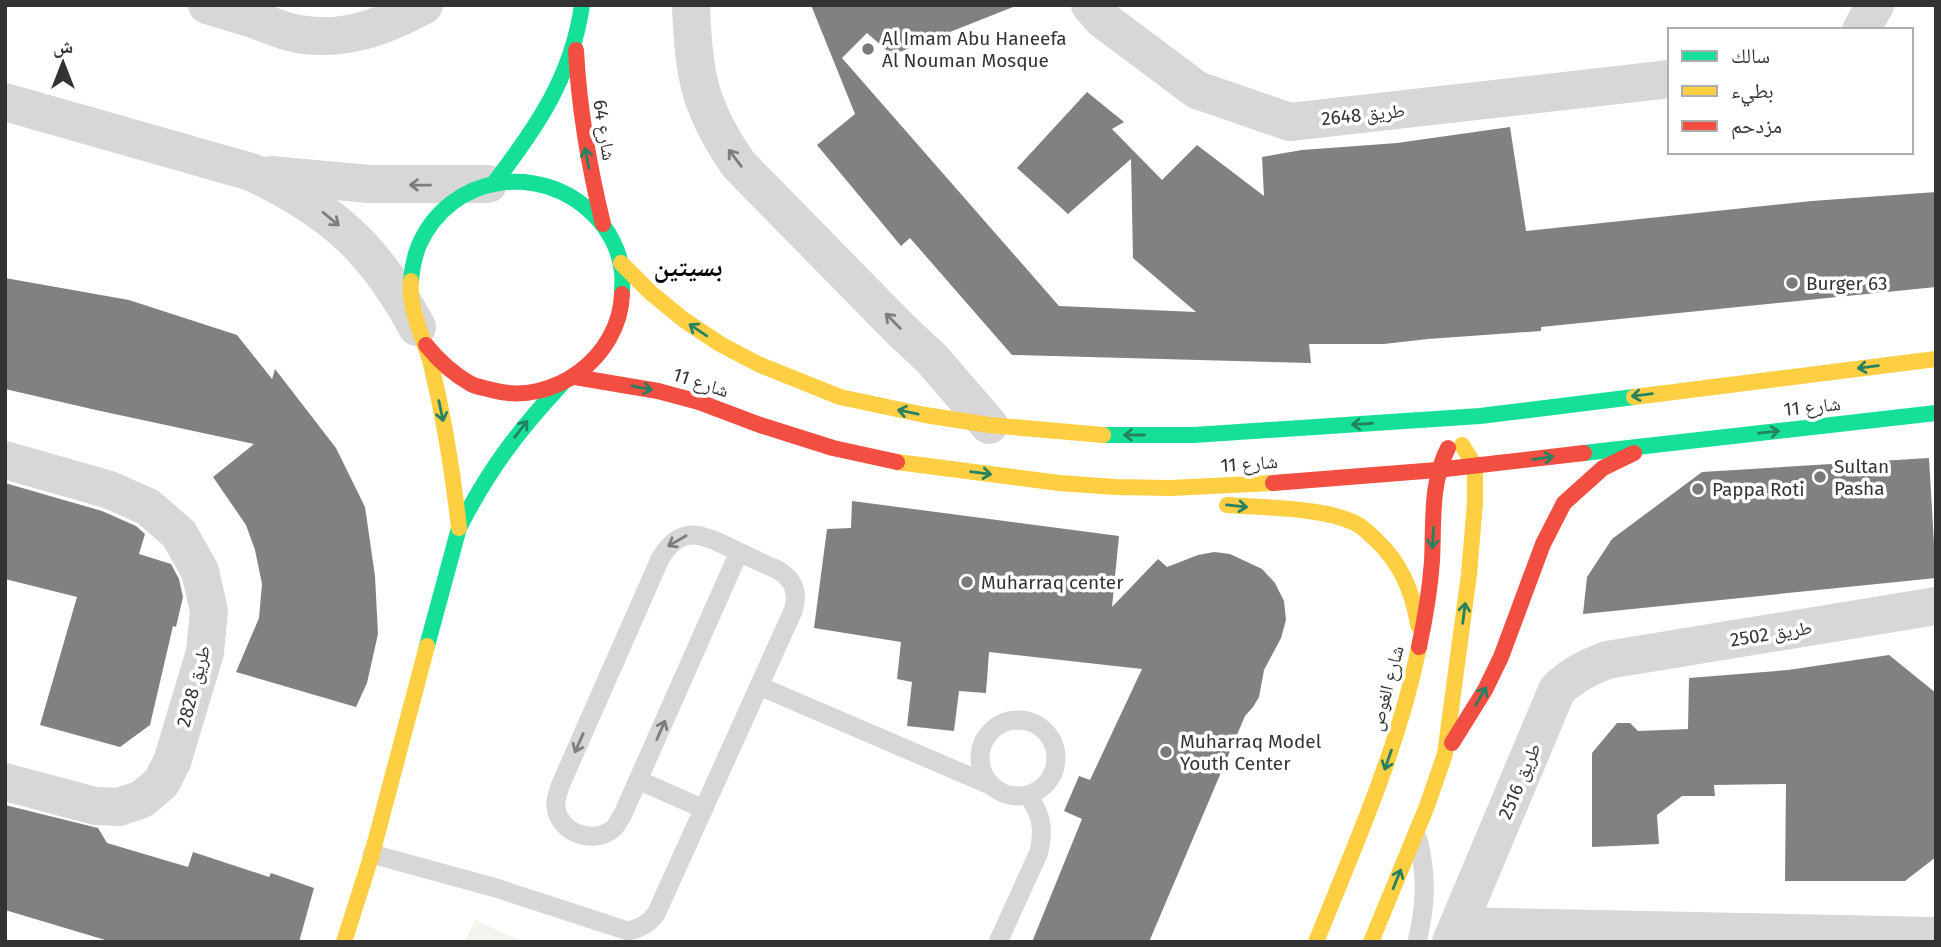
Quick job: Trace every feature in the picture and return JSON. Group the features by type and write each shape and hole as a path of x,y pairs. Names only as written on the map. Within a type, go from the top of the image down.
{"street":[{"path":"206,5 288,32 315,37 343,36 370,29 398,19 424,5"},
{"path":"254,19 326,19 383,5"},
{"name":"شارع 64","path":"582,5 576,41 577,78 584,139 603,224"},
{"path":"691,5 695,68 704,104 720,138 767,194 932,359 989,425"},
{"name":"طريق 2648","path":"1090,5 1102,19 1197,90 1290,122 1668,79"},
{"path":"1862,28 1875,5"},
{"name":"شارع 64","path":"491,184 519,151 542,116 561,80 576,41"},
{"path":"5,102 251,173 287,189 320,210 351,235 401,297 423,338 442,365 463,380 486,390 511,395 537,393 568,381"},
{"path":"251,173 369,184 491,184 518,181 543,184 565,192 586,206 603,224 621,263 624,285 616,328 606,347 592,363 568,381 530,417 503,452 458,528 372,854 344,942"},
{"path":"458,528 447,436 423,338 412,310 412,264 420,242 432,222 448,206 467,193 491,184"},
{"name":"شارع 11","path":"621,263 651,293 720,344 758,364 840,397 989,425 1109,435 1194,435 1480,416 1936,359"},
{"name":"شارع 11","path":"568,381 616,383 657,391 699,402 833,448 907,464 1059,483 1171,488 1238,486 1437,470 1936,413"},
{"name":"شارع الغوص","path":"1316,942 1397,734 1420,643 1432,572 1437,470 1455,437 1480,416"},
{"path":"1430,419 1455,437 1467,450 1475,466 1469,574 1445,754"},
{"path":"1371,942 1445,754 1479,701 1501,657 1543,544 1564,503 1603,468 1650,445"},
{"name":"طريق 2828","path":"5,460 110,490 148,507 179,534 200,571 209,611 205,652 172,762 161,783 142,799 119,807 95,806 5,782"},
{"path":"1171,488 1193,498 1220,504 1323,514 1356,523 1382,545 1404,573 1416,607 1420,643"},
{"name":"طريق 2502","path":"1607,660 1936,606"},
{"name":"طريق 2516","path":"1607,660 1582,670 1557,690 1454,934 1936,936"}],"lane":[{"path":"372,854 496,888 628,931 640,929 649,923 656,914 793,611 796,592 786,575 739,552 706,536 692,534 678,538 667,546 560,786 555,804 561,822 576,834 595,837 613,829 624,814 739,552"},
{"path":"758,686 990,785 1008,796 1028,796 1045,786 1056,768 1056,748 1046,731 1029,721 1008,721 990,730 980,748 980,768 990,785"},
{"path":"638,780 704,809"},
{"path":"998,942 1039,852 1042,822 1037,807 1028,796"},
{"path":"1416,833 1423,860 1425,888 1424,916 1418,942"}],"shaded area":[{"path":"475,920 523,942 465,942"}],"building":[{"path":"811,5 1013,5 892,55 867,33 842,58 1059,306 1196,312 1133,258 1131,159 1068,214 1017,168 1087,92 1124,122 1112,129 1162,180 1197,145 1264,196 1262,157 1302,150 1397,143 1510,127 1526,231 1812,201 1936,192 1936,287 1541,327 1541,331 1384,344 1309,344 1311,363 1012,355 910,238 901,246 817,145 855,114"},
{"path":"5,278 129,300 237,335 272,379 275,369 336,448 365,507 375,576 378,634 367,683 356,707 236,672 259,618 262,584 255,550 246,525 213,477 254,444 5,389"},
{"path":"1929,458 1936,578 1583,614 1587,577 1612,539 1702,472"},
{"path":"5,483 102,511 136,526 145,534 139,554 171,564 179,579 183,597 176,627 173,626 150,725 120,747 40,725 77,597 5,579"},
{"path":"852,501 1119,536 1112,607 1158,559 1167,567 1198,555 1214,552 1230,554 1262,569 1275,583 1284,601 1286,620 1281,638 1264,670 1259,697 1245,716 1149,942 1032,942 1082,819 1064,811 1079,776 1090,780 1142,669 989,652 986,693 959,691 954,731 907,726 912,682 897,679 901,642 814,628 827,529 851,528"},
{"path":"1889,655 1936,693 1936,857 1905,881 1785,881 1786,784 1714,785 1715,796 1682,796 1657,815 1659,844 1592,847 1592,753 1617,723 1630,723 1638,731 1688,729 1689,678 1788,670"},
{"path":"5,805 98,828 107,843 188,867 193,852 269,877 271,873 314,888 299,942 112,942 5,910"}],"traffic: fast":[{"path":"494,183 538,121 561,78 577,31 582,5"},
{"path":"411,281 419,245 433,221 452,203 474,190 498,183 524,182 549,187 573,198 594,215 609,234 619,256 622,294"},
{"path":"427,646 459,528 504,453 561,385"},
{"path":"1103,435 1194,435 1480,416 1634,397"},
{"path":"1584,453 1936,413"}],"traffic: slow":[{"path":"621,263 651,293 720,344 758,364 840,397 989,425 1103,435"},
{"path":"411,281 414,313 431,364 444,425 459,528"},
{"path":"1634,397 1936,359"},
{"path":"1371,942 1427,806 1445,754 1469,574 1475,503 1475,466 1462,445"},
{"path":"897,462 1059,483 1115,487 1171,488 1273,483"},
{"path":"1227,505 1310,511 1358,525 1385,549 1399,568 1413,601 1418,625"},
{"path":"344,942 372,854 427,646"},
{"path":"1316,942 1400,723 1419,647"}],"traffic: jam":[{"path":"576,50 585,138 603,224"},
{"path":"426,345 447,367 473,385 515,393 538,391 559,384 596,357 609,338 618,317 622,294"},
{"path":"575,377 658,391 699,402 833,448 897,462"},
{"path":"1419,647 1431,572 1438,475 1448,448"},
{"path":"1273,483 1437,470 1584,453"},
{"path":"1452,743 1485,690 1501,657 1543,544 1564,503 1603,468 1634,453"}],"place":[{"name":"Al Imam Abu Haneefa Al Nouman Mosque","path":"868,49"},
{"name":"Burger 63","path":"1792,283"},
{"name":"Sultan Pasha","path":"1820,477"},
{"name":"Pappa Roti","path":"1698,489"},
{"name":"Muharraq center","path":"967,582"},
{"name":"Muharraq Model Youth Center","path":"1166,752"}],"district":[{"name":"بسيتين","path":"688,267"}]}
